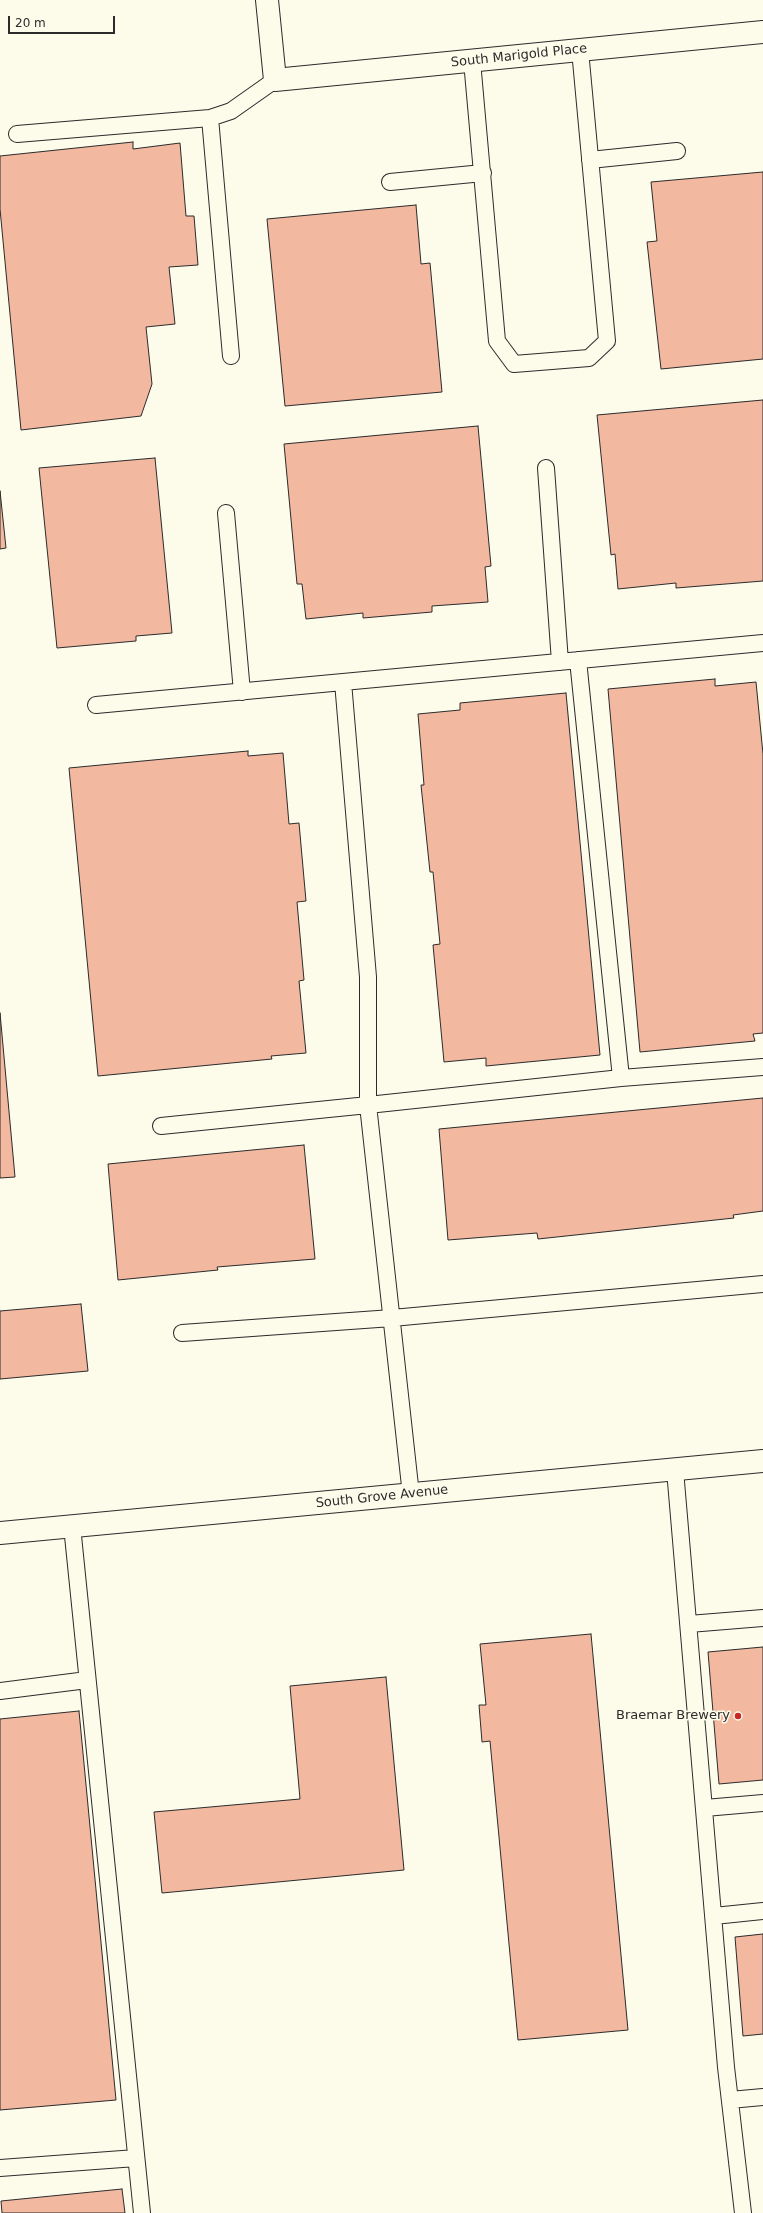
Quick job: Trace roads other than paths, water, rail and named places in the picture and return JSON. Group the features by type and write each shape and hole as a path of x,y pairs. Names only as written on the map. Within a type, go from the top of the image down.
{"main road":[{"path":"267,0 275,80"},
{"name":"South Marigold Place","path":"275,80 763,32"},
{"name":"South Grove Avenue","path":"0,1533 763,1461"}],"lane":[{"path":"472,60 497,341 514,364 589,358 607,341 580,50"},
{"path":"17,134 210,118 231,111 275,80"},
{"path":"210,118 231,356"},
{"path":"590,160 677,151"},
{"path":"390,182 483,173"},
{"path":"546,468 560,662"},
{"path":"226,513 242,692"},
{"path":"96,705 763,642"},
{"path":"578,660 621,1078"},
{"path":"343,682 368,977 368,1105 411,1495"},
{"path":"161,1126 621,1078 763,1067"},
{"path":"182,1333 392,1318 763,1284"},
{"path":"675,1470 730,2100 742,2213"},
{"path":"72,1526 142,2213"},
{"path":"689,1624 763,1618"},
{"path":"0,1691 87,1680"},
{"path":"705,1808 763,1803"},
{"path":"714,1916 763,1911"},
{"path":"730,2100 763,2097"},
{"path":"0,2168 136,2158"}],"place":[{"name":"Braemar Brewery","path":"738,1716"}]}
